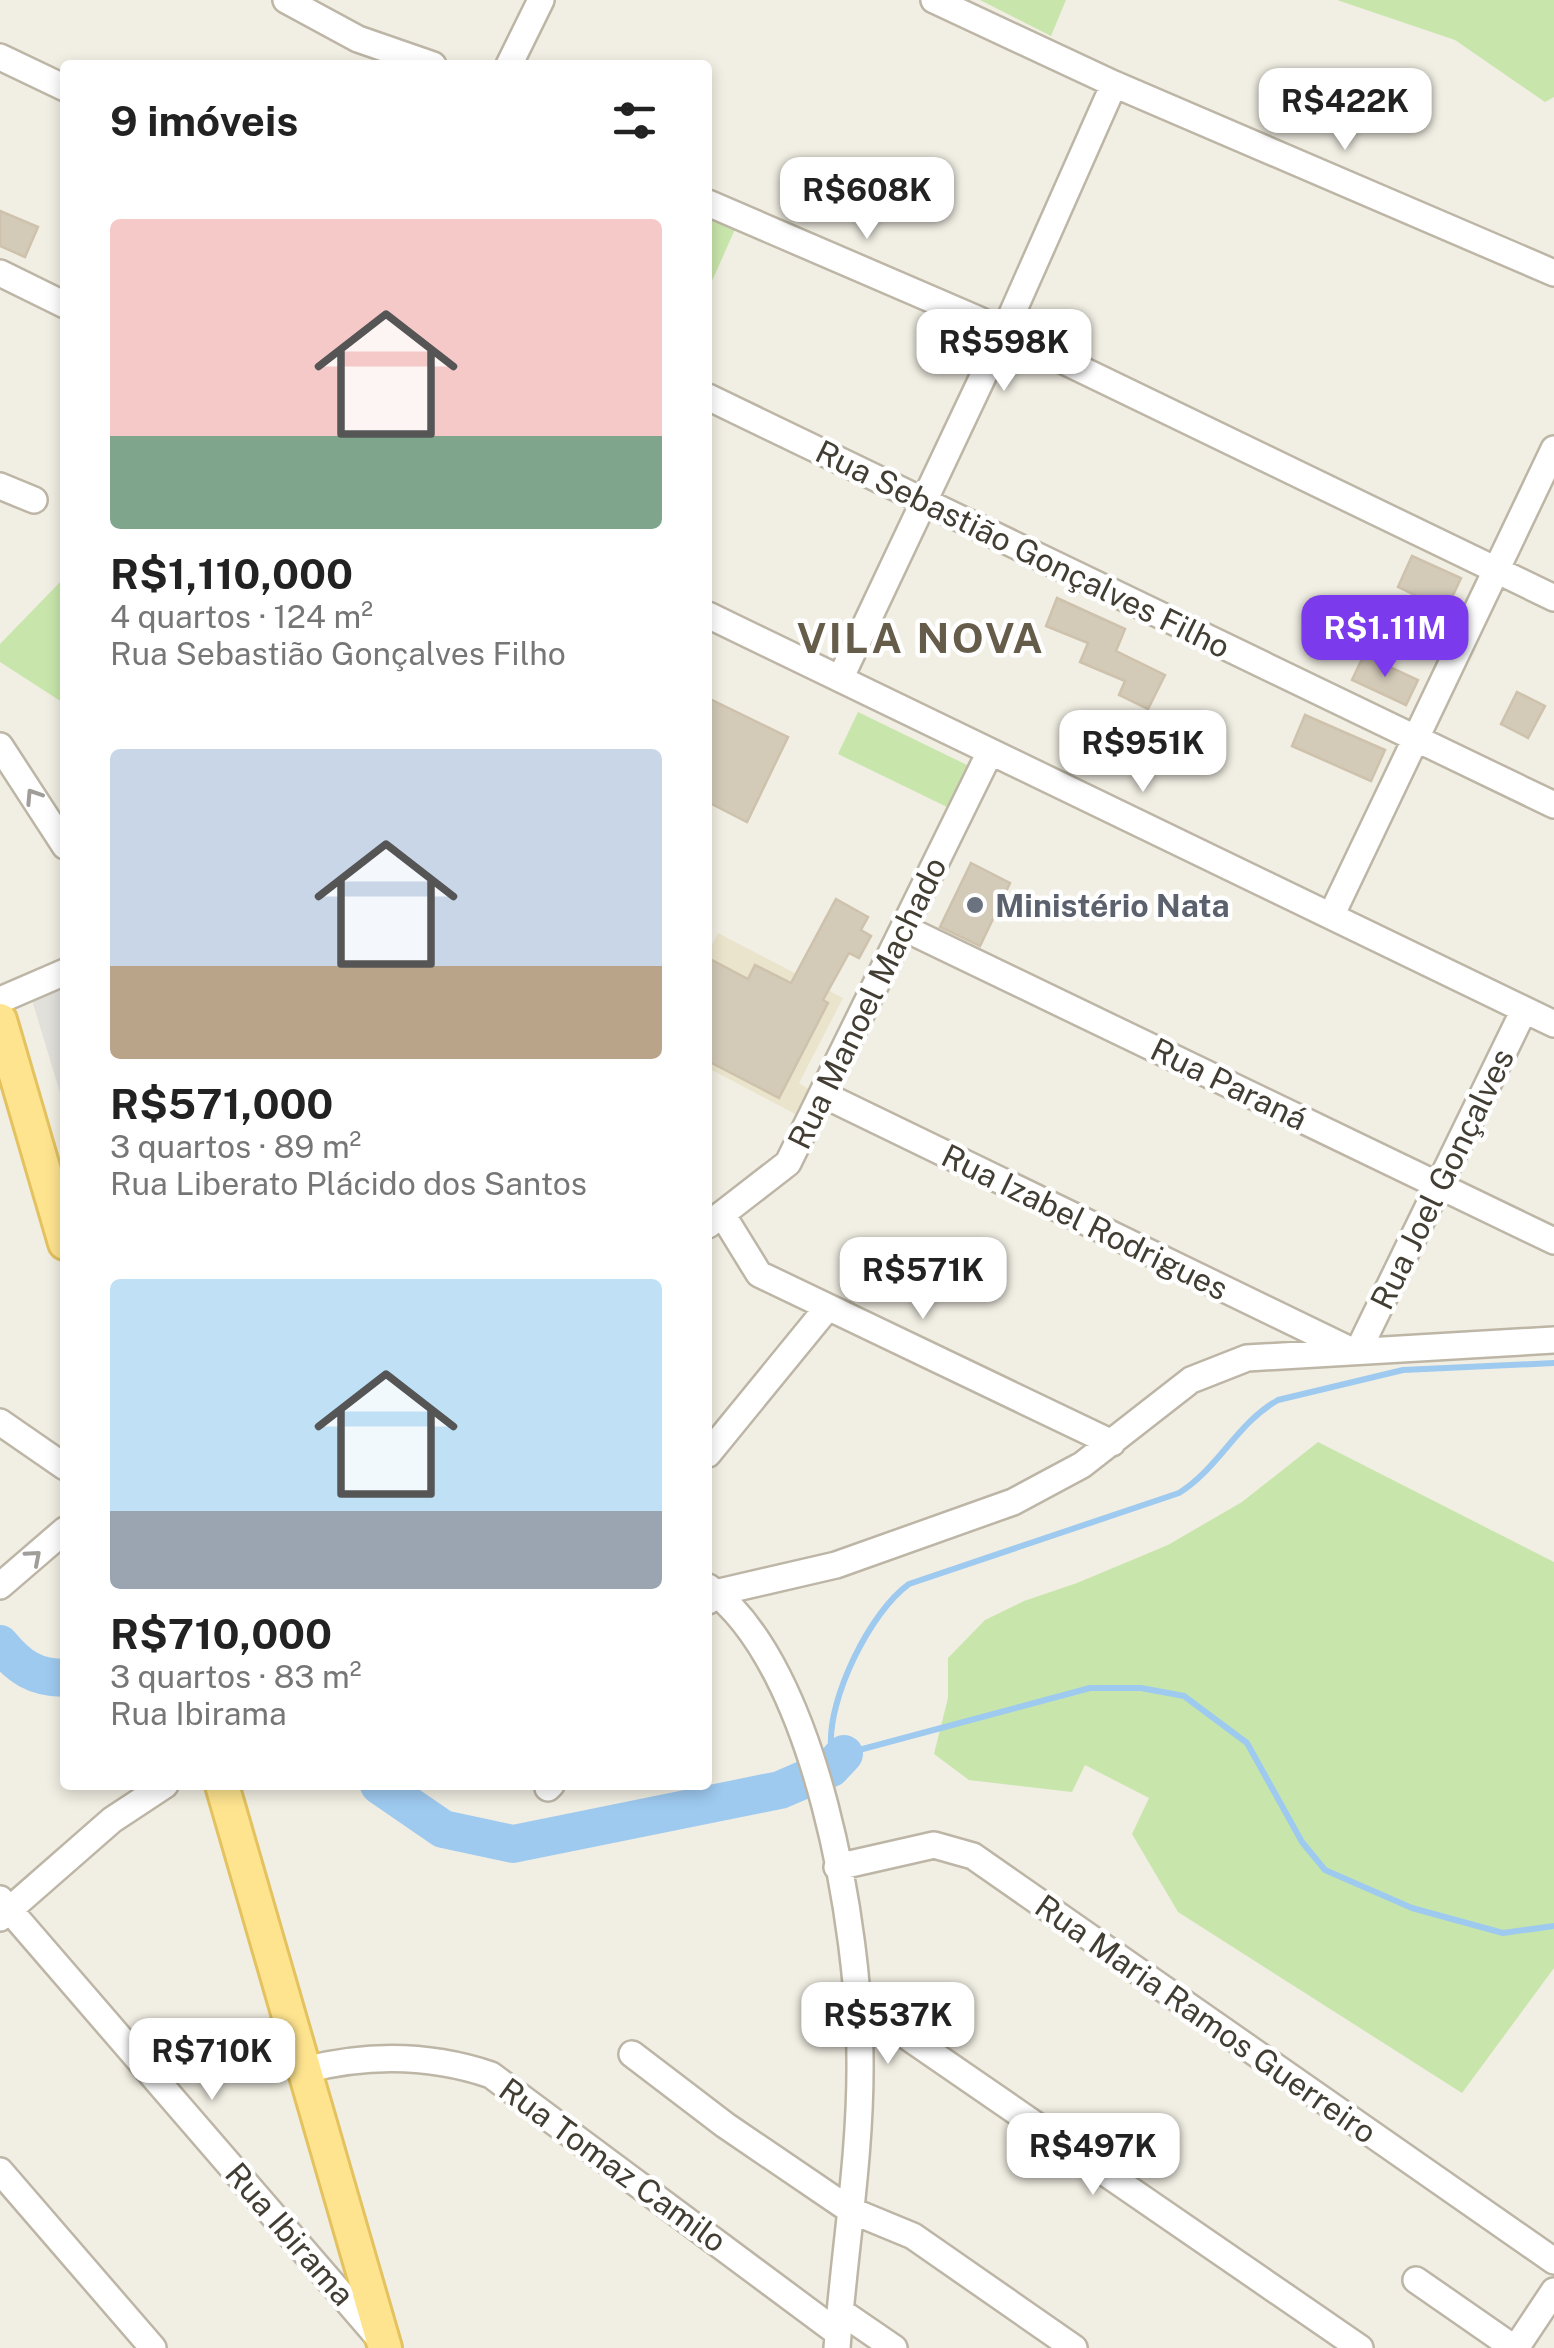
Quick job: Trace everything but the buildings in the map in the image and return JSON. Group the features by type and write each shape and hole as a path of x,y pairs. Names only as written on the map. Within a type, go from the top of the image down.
{"main road":[{"path":"0,1020 60,1225"},
{"path":"223,1790 384,2345"}],"street":[{"path":"286,0 358,39 419,60"},
{"path":"511,60 541,0"},
{"path":"934,0 1114,84 1554,273"},
{"path":"0,56 60,86"},
{"path":"840,679 1004,332 1114,84"},
{"path":"712,205 1004,332 1554,598"},
{"path":"0,274 60,303"},
{"name":"Rua Sebastião Gonçalves Filho","path":"712,400 1554,806"},
{"path":"1331,916 1554,449"},
{"path":"0,486 34,500"},
{"path":"712,617 1554,1024"},
{"path":"0,746 60,838"},
{"name":"Rua Manoel Machado","path":"715,1219 788,1163 990,752"},
{"name":"Rua Paraná","path":"904,928 1554,1240"},
{"path":"0,1000 60,974"},
{"name":"Rua Joel Gonçalves","path":"1353,1349 1524,1010"},
{"name":"Rua Izabel Rodrigues","path":"822,1094 1353,1349"},
{"path":"715,1219 759,1274 1112,1443"},
{"path":"712,1449 828,1307"},
{"path":"712,1594 821,1569 951,1526 1051,1484 1112,1443 1168,1396 1216,1367 1271,1354 1554,1340"},
{"path":"0,1422 60,1464"},
{"path":"1,1586 60,1534"},
{"path":"712,1596 738,1616 770,1662 812,1759 837,1866 857,2002 860,2095 838,2331"},
{"path":"3,1909 112,1820 157,1790"},
{"name":"Rua Maria Ramos Guerreiro","path":"837,1866 934,1844 973,1856 1554,2261"},
{"name":"Rua Ibirama","path":"3,1909 384,2345"},
{"path":"857,2002 1360,2348"},
{"path":"632,2054 725,2125 850,2210 913,2236 1074,2348"},
{"name":"Rua Tomaz Camilo","path":"304,2070 403,2058 466,2067 491,2075 838,2331 894,2348"},
{"path":"0,2171 153,2348"},
{"path":"1416,2280 1515,2348 1554,2291"}],"shaded area":[{"path":"718,933 843,998 799,1083 810,1090 797,1115 712,1070 712,946"},
{"path":"60,987 60,1092 32,1000"}],"green space":[{"path":"980,0 1066,0 1051,36"},
{"path":"1337,0 1554,0 1554,97 1545,102 1455,40"},
{"path":"712,216 736,227 712,281"},
{"path":"60,582 60,701 0,662 0,644"},
{"path":"858,712 967,765 947,807 838,754"},
{"path":"1318,1442 1554,1562 1554,1968 1462,2093 1178,1912 1132,1834 1149,1798 1085,1765 1072,1792 969,1780 934,1754 948,1698 948,1658 985,1620 1168,1545 1242,1502"}],"waterway":[{"path":"1554,1363 1403,1370 1278,1400 1251,1421 1205,1472 1179,1493 909,1584 880,1614 854,1658 836,1704 831,1746 844,1754 1090,1688 1141,1688 1184,1696 1247,1743 1302,1842 1325,1870 1412,1908 1503,1933 1554,1926"},
{"path":"0,1644 28,1670 60,1678"},
{"path":"386,1790 443,1829 513,1844 780,1790 831,1768 844,1754"}],"place":[{"name":"Ministério Nata","path":"975,905"}],"district":[{"name":"VILA NOVA","path":"921,637"}]}
